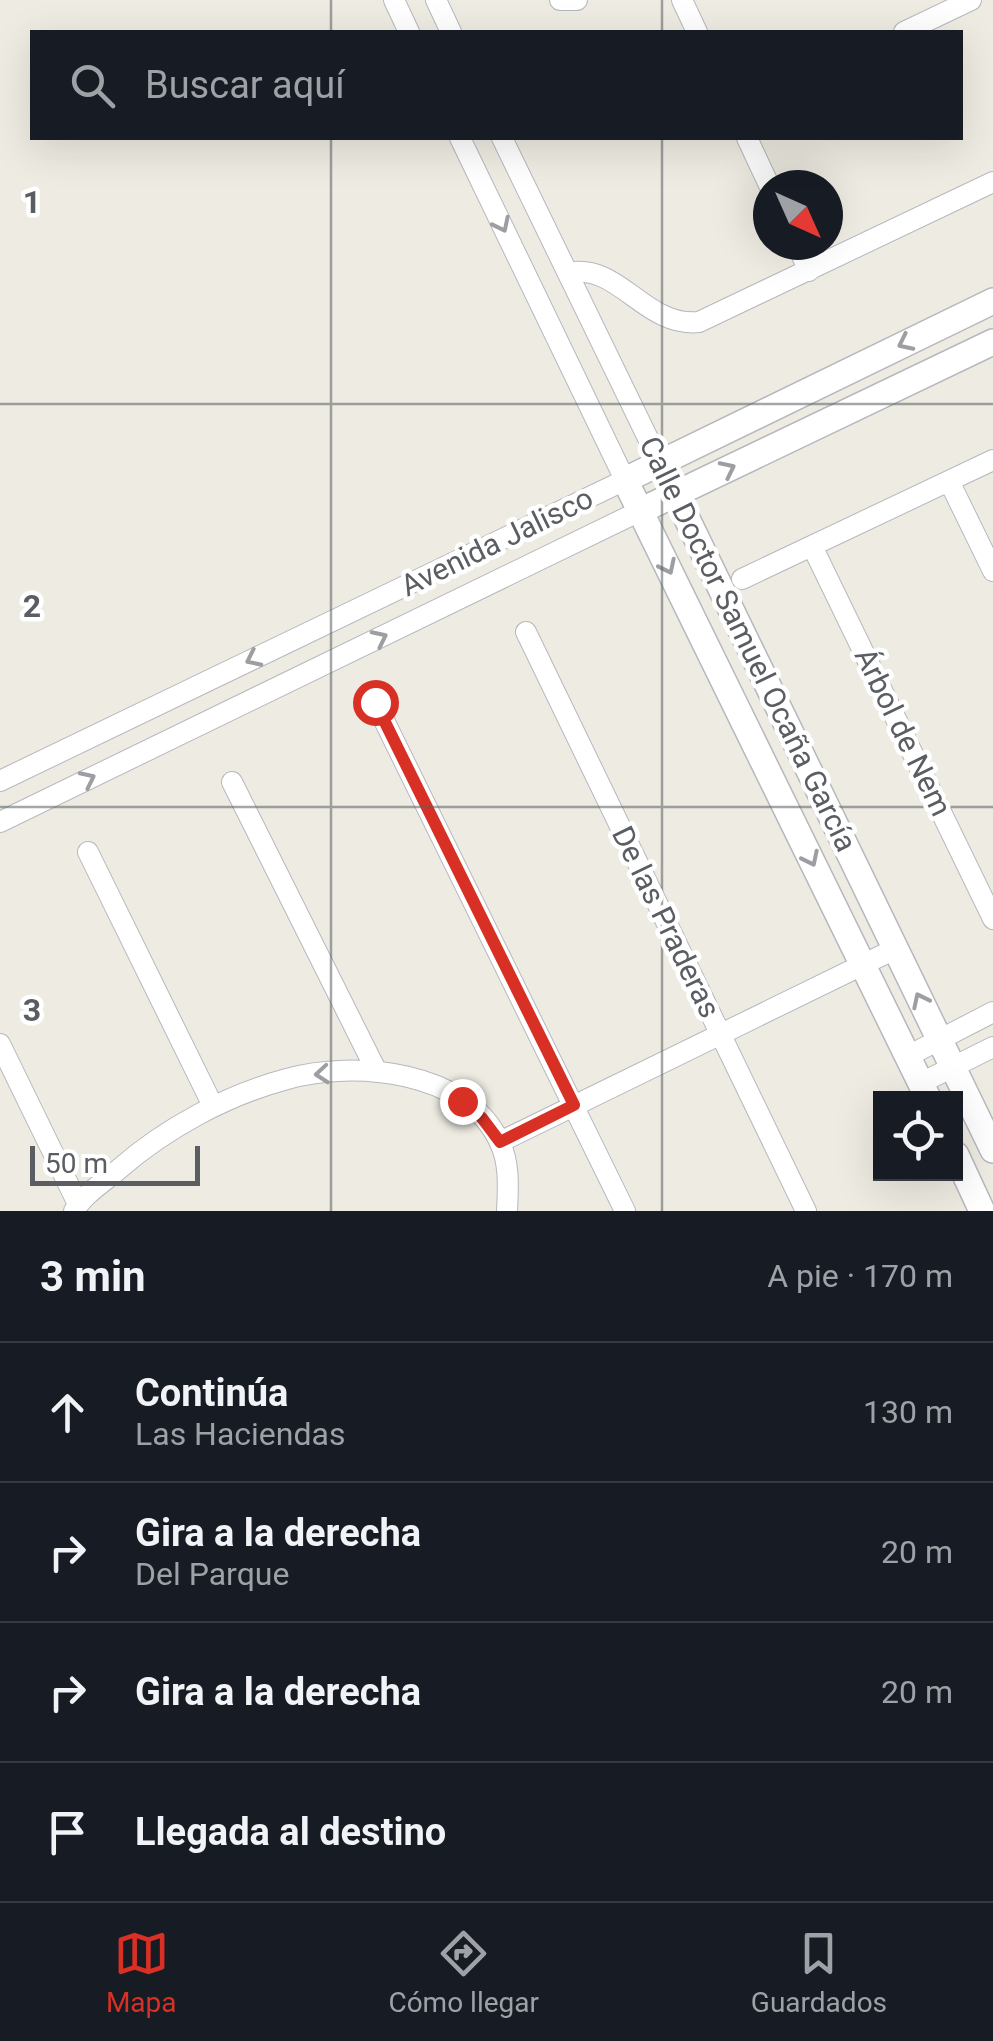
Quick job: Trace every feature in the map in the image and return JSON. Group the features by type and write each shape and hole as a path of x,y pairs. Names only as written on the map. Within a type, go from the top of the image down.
{"street":[{"path":"394,0 408,30"},
{"path":"436,0 450,30"},
{"path":"560,0 577,0"},
{"path":"682,0 696,30"},
{"path":"908,30 972,0"},
{"name":"Calle Doctor Samuel Ocaña García","path":"461,140 924,1090"},
{"name":"Calle Doctor Samuel Ocaña García","path":"503,140 993,1150"},
{"path":"748,140 762,170"},
{"path":"568,272 594,272 653,313 686,324 720,314 993,182"},
{"path":"804,260 810,272"},
{"name":"Avenida Jalisco","path":"0,781 993,301"},
{"name":"Avenida Jalisco","path":"0,822 993,342"},
{"path":"742,579 993,460"},
{"path":"949,481 993,572"},
{"name":"Árbol de Nem","path":"812,546 993,919"},
{"name":"De las Praderas","path":"526,632 806,1211"},
{"path":"375,702 626,1211"},
{"path":"232,782 378,1072"},
{"path":"88,852 213,1106"},
{"path":"500,1142 895,949"},
{"path":"908,1056 993,1012"},
{"path":"0,1044 76,1208 135,1155 213,1106 289,1078 378,1072 418,1080 462,1101 482,1118 500,1142 508,1177 507,1211"},
{"path":"924,1090 953,1068 993,1047"},
{"path":"963,1170 982,1211"}],"route":[{"path":"375,702 574,1105 500,1142 482,1118 462,1101"}]}
